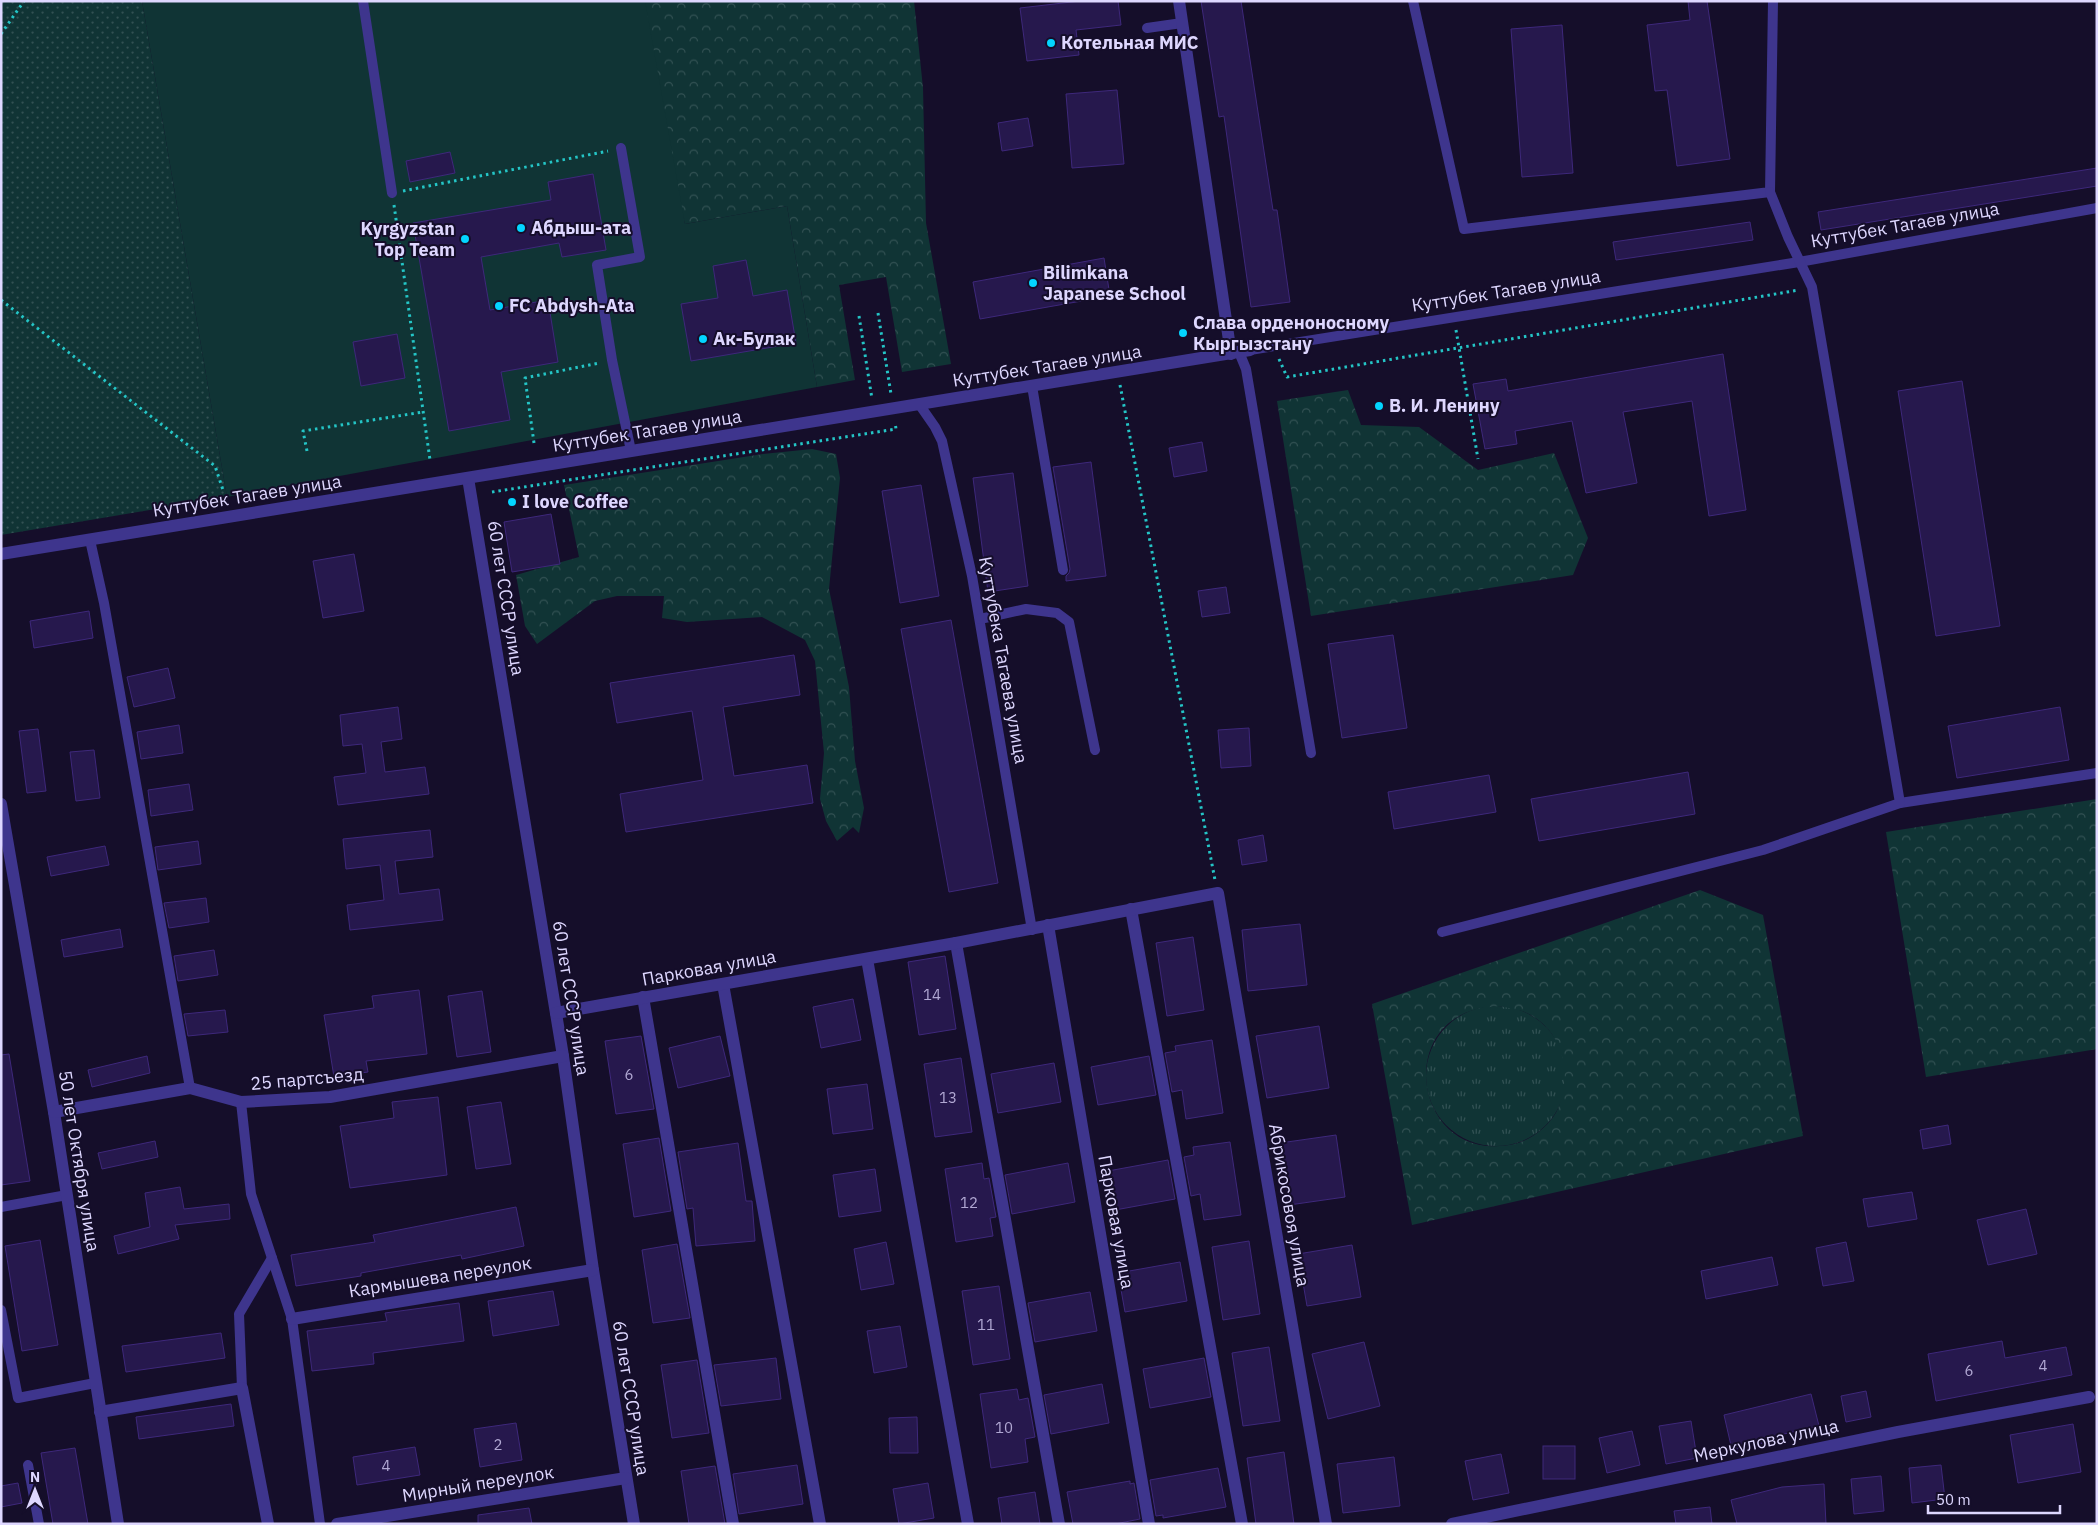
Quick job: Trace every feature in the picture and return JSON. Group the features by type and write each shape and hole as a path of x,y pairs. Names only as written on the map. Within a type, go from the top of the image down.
{"street":[{"path":"1179,1 1240,352"},
{"name":"Куттубек Тагаев улица","path":"1,554 1240,352"},
{"name":"60 лет СССР улица","path":"468,478 563,1056 593,1270 634,1524"},
{"name":"50 лет Октября улица","path":"1,804 3,828 54,1112 118,1524"},
{"name":"Парковая улица","path":"556,1013 1032,930 1048,925 1218,893"},
{"name":"Абрикосовоя улица","path":"1218,893 1326,1524"},
{"path":"1131,909 1242,1524"},
{"name":"Парковая улица","path":"1048,925 1149,1524"},
{"path":"956,943 1059,1524"},
{"path":"867,959 968,1524"},
{"path":"724,984 820,1524"},
{"path":"643,997 734,1524"},
{"name":"25 партсъезд","path":"54,1112 190,1088 241,1102 330,1097 563,1056"},
{"name":"Кармышева переулок","path":"292,1319 593,1270"},
{"path":"100,1412 242,1388 268,1524"},
{"name":"Меркулова улица","path":"1452,1524 1888,1434 2089,1397"},
{"name":"Мирный переулок","path":"337,1524 626,1478"}],"lane":[{"path":"363,1 392,193"},
{"path":"1413,1 1464,230 1770,192"},
{"path":"1773,1 1770,192 1799,262 1812,287 1900,803"},
{"path":"1147,28 1182,23"},
{"path":"621,148 640,257 597,265 612,360 631,452"},
{"name":"Куттубек Тагаев улица","path":"1240,352 1799,262 2097,208"},
{"path":"1240,352 1246,370 1310,753"},
{"path":"1032,386 1063,570"},
{"name":"Куттубека Тагаева улица","path":"919,404 935,427 942,442 972,576 1032,930"},
{"path":"90,540 104,604 190,1088"},
{"path":"980,619 1026,609 1057,613 1069,622 1095,750"},
{"path":"1442,932 1763,850 1900,803 2097,773"},
{"path":"241,1102 251,1194 292,1319 320,1524"},
{"path":"1,1207 67,1195"},
{"path":"242,1388 239,1314 272,1258"},
{"path":"1,1310 18,1398 95,1383"},
{"path":"28,1465 39,1524"}],"path":[{"path":"1,34 24,1"},
{"path":"430,460 392,193 621,148"},
{"path":"1274,347 1287,377 1812,287"},
{"path":"1,300 216,466 223,490"},
{"path":"859,316 874,412"},
{"path":"1454,317 1478,459"},
{"path":"534,443 525,378 612,360"},
{"path":"1118,372 1218,893"},
{"path":"307,452 304,432 423,412"}],"green space":[{"path":"1,1 142,1 227,497 1,535"},
{"name":"FC Abdysh-Ata","path":"142,1 645,1 685,224 787,206 817,387 227,497"},
{"path":"627,1 914,1 923,88 926,223 951,364 902,372 886,277 839,285 855,380 817,387 787,206 685,224"},
{"path":"1348,390 1361,425 1419,427 1478,470 1554,453 1588,538 1573,575 1311,616 1277,401"},
{"path":"812,449 836,454 840,478 829,589 849,687 855,761 864,808 859,833 853,827 837,841 826,821 820,799 824,753 815,661 805,640 762,617 687,622 662,618 664,596 617,596 595,601 537,644 525,626 516,575 579,557 564,485 763,454"},
{"path":"2097,799 2097,1049 1926,1077 1886,832"},
{"path":"1700,890 1763,915 1803,1136 1412,1225 1372,1004","holes":["1500,1006 1522,1011 1546,1027 1555,1038 1560,1051 1564,1064 1565,1078 1559,1106 1548,1124 1530,1138 1518,1143 1485,1146 1458,1136 1439,1118 1428,1094 1426,1068 1433,1043 1450,1022 1477,1009"]},
{"path":"1496,1006 1510,1007 1523,1011 1546,1026 1561,1049 1565,1062 1565,1090 1561,1103 1546,1126 1523,1141 1510,1145 1496,1146 1482,1145 1469,1141 1446,1126 1431,1103 1427,1090 1426,1076 1427,1062 1431,1049 1446,1026 1469,1011 1482,1007"}],"building":[{"name":"Котельная МИС","path":"1080,1 1118,1 1121,25 1076,30 1079,55 1027,61 1020,8"},
{"path":"1201,1 1241,1 1273,210 1277,210 1290,302 1251,307 1224,116 1219,117"},
{"path":"1688,1 1707,1 1730,159 1677,166 1667,90 1655,91 1647,25 1690,20"},
{"path":"1562,25 1573,173 1522,177 1511,29"},
{"path":"1117,90 1124,164 1072,168 1066,94"},
{"path":"1028,118 1033,146 1002,151 998,123"},
{"path":"450,152 455,173 410,182 406,161"},
{"path":"2097,168 2097,186 1821,230 1818,212"},
{"path":"593,174 606,250 562,257 559,243 481,257 490,310 548,300 558,362 501,372 510,420 449,431 413,223 551,200 548,182"},
{"path":"1750,222 1753,240 1616,260 1613,242"},
{"path":"1104,258 1110,296 980,319 973,282"},
{"path":"746,260 753,296 787,290 796,343 691,361 681,304 718,298 713,266"},
{"path":"397,334 405,378 361,386 353,342"},
{"path":"1723,354 1746,510 1709,516 1692,401 1623,412 1637,483 1586,493 1572,421 1515,431 1517,444 1485,449 1473,384 1506,379 1508,391"},
{"path":"1962,381 2000,626 1936,636 1898,391"},
{"path":"1202,442 1207,471 1174,477 1169,448"},
{"path":"1091,462 1106,576 1066,581 1066,576 1070,569 1053,467"},
{"path":"1013,473 1028,586 988,592 973,478"},
{"path":"921,485 939,596 900,603 882,491"},
{"path":"551,514 560,564 512,572 504,522"},
{"path":"354,554 364,611 323,618 313,561"},
{"path":"1226,587 1230,613 1202,617 1198,591"},
{"path":"89,611 93,638 34,648 30,621"},
{"path":"951,620 998,883 949,892 901,629"},
{"path":"1393,635 1407,728 1342,738 1328,644"},
{"path":"794,655 800,695 723,707 734,776 807,765 813,803 626,832 620,794 703,780 692,711 617,723 610,683"},
{"path":"168,668 175,698 134,707 127,677"},
{"path":"398,707 402,739 381,742 385,772 425,767 429,794 338,805 334,777 366,773 362,744 343,746 340,715"},
{"path":"2060,707 2069,760 1957,778 1948,726"},
{"path":"179,725 183,753 141,759 137,732"},
{"path":"1249,728 1251,766 1221,768 1218,730"},
{"path":"38,729 46,791 27,793 19,731"},
{"path":"94,750 100,798 76,801 70,752"},
{"path":"1688,772 1695,814 1539,841 1531,799"},
{"path":"1489,775 1496,812 1394,829 1388,792"},
{"path":"189,784 193,810 151,816 148,790"},
{"path":"430,830 433,857 395,861 399,894 439,889 443,920 350,930 347,905 384,900 380,865 346,869 343,839"},
{"path":"1263,835 1267,861 1242,865 1238,840"},
{"path":"198,841 201,864 158,870 155,847"},
{"path":"105,846 109,865 51,876 47,857"},
{"path":"206,898 209,922 169,928 164,903"},
{"path":"1300,924 1307,985 1248,991 1242,930"},
{"path":"120,929 123,947 64,957 61,940"},
{"path":"1193,937 1204,1010 1167,1016 1156,943"},
{"path":"214,950 218,975 178,981 174,956"},
{"path":"945,956 956,1029 919,1035 908,962"},
{"path":"419,990 427,1054 366,1061 368,1072 334,1077 324,1015 374,1008 372,996"},
{"path":"482,991 491,1052 457,1057 448,996"},
{"path":"853,999 861,1040 821,1048 813,1007"},
{"path":"225,1010 228,1032 188,1036 184,1014"},
{"path":"1319,1026 1329,1088 1267,1098 1256,1036"},
{"path":"641,1036 654,1109 616,1114 605,1041"},
{"path":"720,1036 730,1076 678,1088 669,1048"},
{"path":"1212,1040 1223,1113 1186,1119 1182,1090 1172,1092 1165,1053 1176,1051 1175,1046"},
{"path":"9,1054 30,1181 1,1185 1,1055"},
{"path":"147,1056 150,1073 92,1087 88,1070"},
{"path":"1149,1056 1156,1095 1098,1105 1091,1067"},
{"path":"961,1058 972,1132 935,1137 924,1064"},
{"path":"1054,1063 1061,1102 998,1113 991,1074"},
{"path":"867,1084 873,1129 833,1134 827,1089"},
{"path":"438,1097 447,1175 350,1188 340,1126 394,1118 392,1102"},
{"path":"501,1102 511,1164 476,1169 467,1107"},
{"path":"1948,1125 1951,1144 1923,1149 1920,1130"},
{"path":"1336,1135 1345,1197 1289,1205 1280,1143"},
{"path":"659,1138 671,1211 634,1217 623,1144"},
{"path":"155,1141 158,1157 102,1169 98,1153"},
{"path":"1230,1142 1241,1215 1204,1220 1200,1194 1191,1196 1184,1157 1194,1155 1193,1147"},
{"path":"738,1143 746,1201 752,1201 755,1241 696,1246 693,1208 687,1209 678,1152"},
{"path":"1168,1160 1175,1199 1115,1210 1108,1171"},
{"path":"982,1163 984,1179 989,1178 996,1217 990,1218 993,1236 956,1242 945,1169"},
{"path":"1068,1163 1075,1202 1012,1214 1005,1175"},
{"path":"875,1169 881,1211 839,1217 833,1175"},
{"path":"180,1187 184,1209 229,1204 230,1219 175,1225 179,1239 118,1254 114,1236 150,1227 145,1193"},
{"path":"1912,1192 1917,1219 1868,1227 1863,1199"},
{"path":"516,1207 524,1246 462,1259 461,1255 361,1273 361,1276 296,1286 291,1255 375,1242 373,1235"},
{"path":"2026,1209 2037,1254 1988,1265 1977,1220"},
{"path":"40,1240 58,1345 22,1351 5,1246"},
{"path":"1249,1241 1260,1314 1223,1320 1212,1247"},
{"path":"886,1242 894,1284 861,1290 854,1249"},
{"path":"1846,1242 1854,1281 1823,1286 1816,1248"},
{"path":"677,1244 690,1318 653,1323 642,1250"},
{"path":"1352,1245 1361,1297 1307,1306 1298,1254"},
{"path":"1772,1257 1778,1285 1706,1299 1701,1271"},
{"path":"1180,1262 1187,1301 1125,1312 1118,1273"},
{"path":"999,1286 1010,1359 973,1365 962,1291"},
{"path":"553,1291 559,1325 493,1336 488,1301"},
{"path":"1090,1292 1097,1331 1035,1342 1028,1303"},
{"path":"459,1303 464,1341 373,1353 374,1364 312,1371 307,1331 387,1321 385,1313"},
{"path":"900,1326 907,1367 874,1373 867,1331"},
{"path":"221,1333 225,1358 126,1372 122,1346"},
{"path":"2002,1341 2005,1358 2066,1347 2072,1375 1936,1401 1928,1354"},
{"path":"1364,1342 1380,1406 1328,1419 1312,1354"},
{"path":"1269,1347 1280,1421 1243,1426 1232,1353"},
{"path":"776,1358 781,1399 721,1406 714,1365"},
{"path":"1204,1358 1211,1397 1150,1408 1143,1369"},
{"path":"697,1360 709,1433 672,1438 661,1365"},
{"path":"1102,1384 1109,1423 1051,1434 1044,1395"},
{"path":"1017,1389 1019,1400 1028,1398 1035,1437 1025,1439 1028,1462 991,1468 980,1394"},
{"path":"1866,1391 1871,1417 1846,1422 1841,1396"},
{"path":"1811,1394 1819,1426 1762,1439 1763,1443 1732,1450 1724,1415"},
{"path":"231,1404 234,1426 139,1439 136,1417"},
{"path":"917,1417 918,1453 890,1453 889,1418"},
{"path":"1691,1421 1697,1458 1666,1464 1659,1426"},
{"path":"516,1423 522,1460 480,1467 474,1429"},
{"path":"2073,1424 2081,1472 2018,1483 2010,1435"},
{"path":"1632,1431 1640,1465 1607,1473 1599,1438"},
{"path":"1543,1446 1575,1446 1575,1479 1543,1479"},
{"path":"415,1447 420,1475 357,1485 353,1457"},
{"path":"75,1448 88,1524 53,1524 41,1453"},
{"path":"1284,1452 1294,1524 1256,1524 1247,1458"},
{"path":"1501,1454 1509,1493 1473,1500 1465,1461"},
{"path":"1394,1457 1400,1506 1343,1513 1337,1464"},
{"path":"797,1465 803,1504 739,1514 733,1474"},
{"path":"1941,1465 1945,1499 1912,1503 1909,1468"},
{"path":"715,1466 725,1524 689,1524 681,1471"},
{"path":"1218,1468 1226,1507 1163,1518 1163,1515 1156,1516 1150,1480"},
{"path":"1881,1476 1884,1511 1854,1514 1851,1479"},
{"path":"1130,1481 1130,1484 1134,1483 1140,1519 1115,1524 1073,1524 1067,1492"},
{"path":"18,1483 22,1503 1,1507 1,1486"},
{"path":"928,1483 934,1518 899,1524 893,1489"},
{"path":"1824,1484 1826,1524 1737,1524 1731,1500 1782,1487"},
{"path":"1035,1492 1040,1524 1002,1524 998,1498"},
{"path":"1710,1507 1712,1524 1676,1524 1674,1511"},
{"path":"529,1508 532,1524 478,1524 478,1515"}],"place":[{"name":"Котельная МИС","path":"1051,43"},
{"name":"Абдыш-ата","path":"521,228"},
{"name":"Kyrgyzstan Top Team","path":"465,239"},
{"name":"Bilimkana Japanese School","path":"1033,283"},
{"name":"FC Abdysh-Ata","path":"499,306"},
{"name":"Слава орденоносному Кыргызстану","path":"1183,333"},
{"name":"Ак-Булак","path":"703,339"},
{"name":"В. И. Ленину","path":"1379,406"},
{"name":"I love Coffee","path":"512,502"}]}
